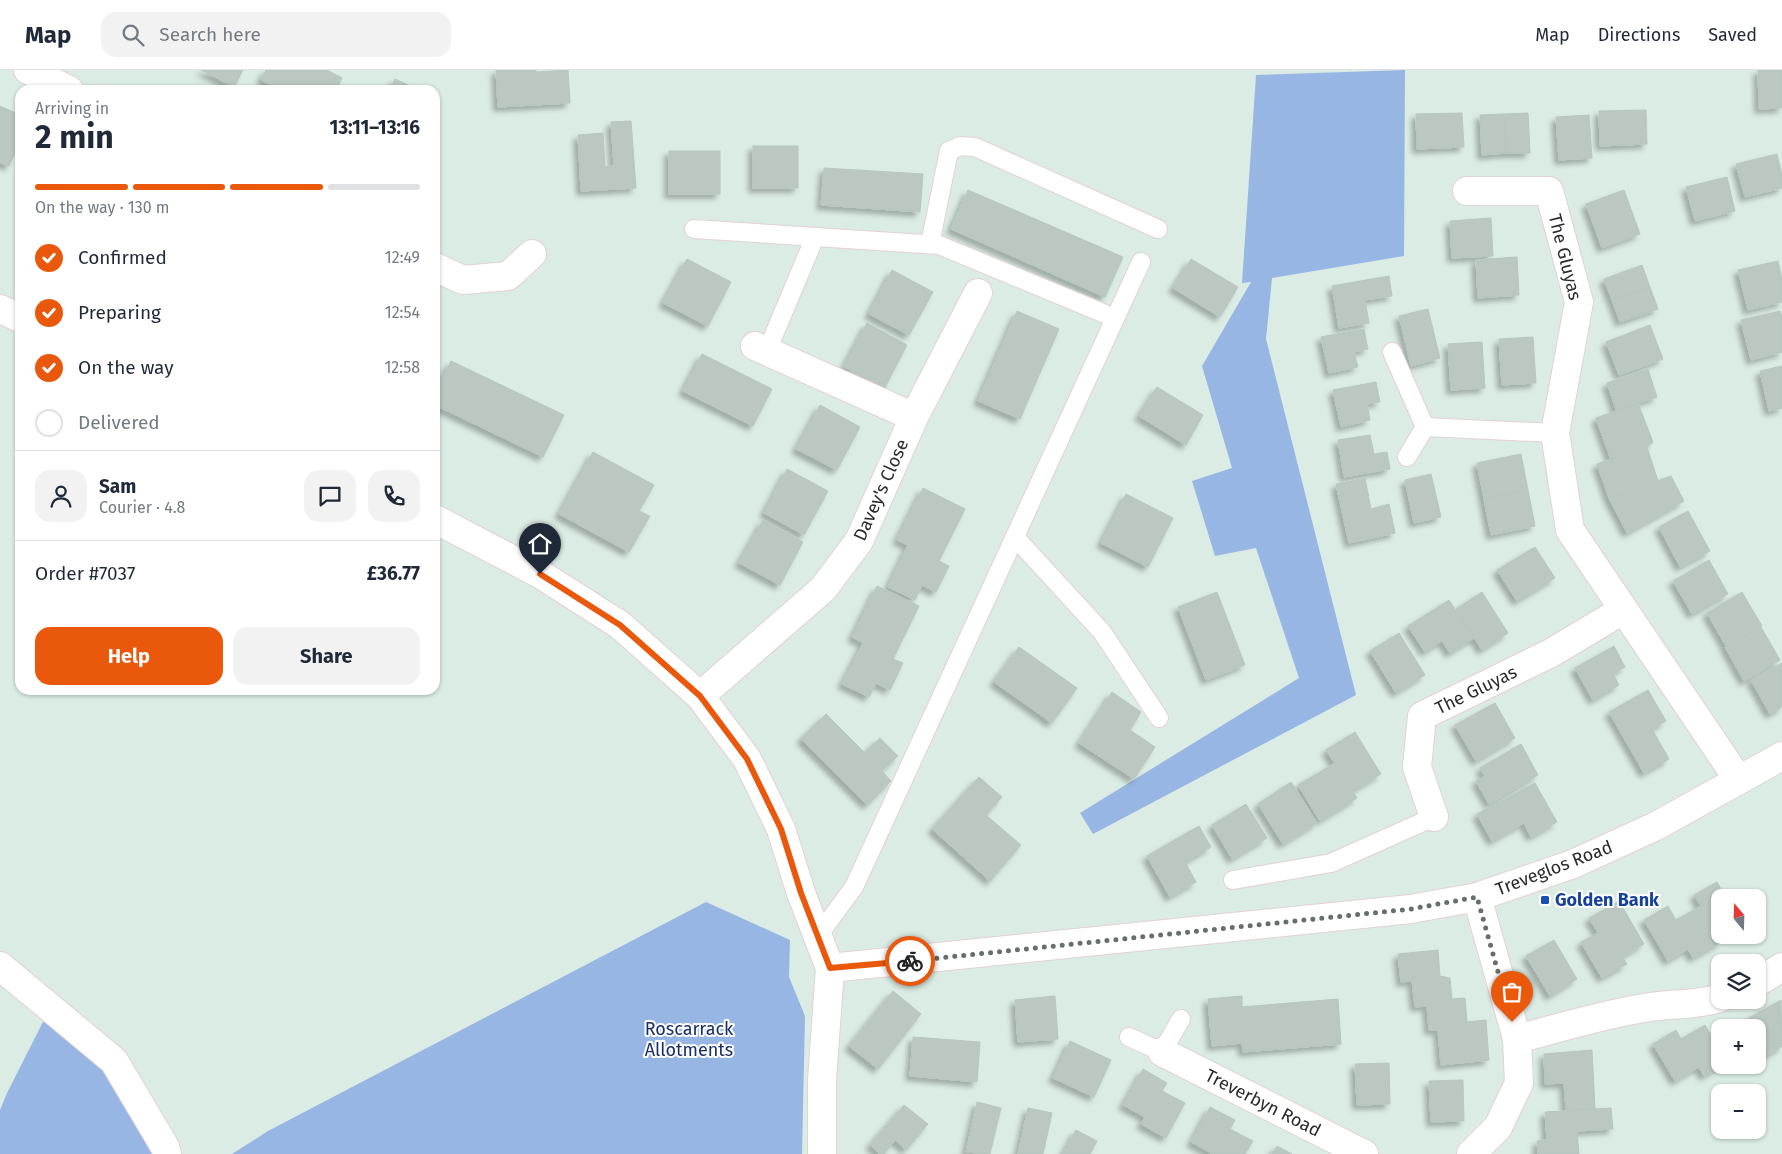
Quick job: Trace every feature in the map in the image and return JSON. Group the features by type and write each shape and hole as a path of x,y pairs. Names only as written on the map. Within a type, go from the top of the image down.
{"street":[{"path":"28,70 58,85"},
{"name":"The Gluyas","path":"1467,191 1549,192 1579,302 1555,433 1570,530 1738,779"},
{"path":"440,270 463,280 508,276 532,254"},
{"name":"Davey's Close","path":"700,696 823,588 859,541 914,417 978,294"},
{"path":"0,309 15,316"},
{"path":"761,349 914,417"},
{"path":"440,522 540,574 620,625 700,696 747,759 781,829 801,893 830,968 822,1080 822,1154"},
{"name":"The Gluyas","path":"1434,817 1417,767 1422,716 1551,653 1623,610"},
{"name":"Treveglos Road","path":"830,968 1411,909 1477,897 1573,864 1656,826 1782,756"},
{"path":"1471,1154 1498,1127 1519,1083 1517,1039 1477,897"},
{"path":"0,966 114,1061 165,1147 167,1154"},
{"path":"1766,977 1782,968"},
{"path":"1517,1039 1614,1013 1653,1006 1711,1001"},
{"name":"Treverbyn Road","path":"1162,1052 1364,1154"}],"lane":[{"path":"930,244 948,151 960,146 975,147 1158,228"},
{"path":"694,229 940,245 1115,318"},
{"path":"761,349 815,237"},
{"path":"818,937 854,887 1141,262"},
{"path":"1392,352 1425,427"},
{"path":"1425,427 1555,433"},
{"path":"1407,457 1425,427"},
{"path":"1014,537 1102,632 1159,718"},
{"name":"The Gluyas","path":"1233,880 1331,863 1434,817"},
{"path":"1162,1052 1181,1019"},
{"name":"Treverbyn Road","path":"1129,1037 1162,1052"}],"green space":[{"path":"1405,70 1404,256 1272,278 1266,339 1356,695 1093,834 1080,813 1299,678 1256,548 1215,556 1192,481 1232,468 1202,366 1251,282 1242,283 1256,75"},
{"name":"Roscarrack Allotments","path":"706,902 790,940 789,977 805,1016 802,1154 232,1154 268,1131"},
{"path":"46,1016 110,1069 153,1154 0,1154 0,1110"}],"building":[{"path":"201,70 243,70 235,85 230,85"},
{"path":"266,70 327,70 342,78 338,85 271,85 261,80"},
{"path":"496,70 536,70 536,72 568,70 570,103 498,107"},
{"path":"1758,70 1782,70 1782,108 1759,109"},
{"path":"395,79 408,85 392,85"},
{"path":"0,106 15,113 15,153 9,166 0,163"},
{"path":"1646,110 1647,144 1600,146 1599,111"},
{"path":"1462,113 1464,147 1417,149 1416,114"},
{"path":"1528,113 1530,153 1506,153 1504,114"},
{"path":"1504,114 1506,153 1482,155 1480,115"},
{"path":"1589,115 1592,158 1559,160 1556,117"},
{"path":"631,121 636,188 581,191 578,135 603,133 605,167 614,166 611,122"},
{"path":"753,146 798,146 798,188 753,188"},
{"path":"669,151 720,151 720,194 669,194"},
{"path":"1777,154 1782,175 1782,188 1745,197 1736,164"},
{"path":"824,168 923,174 920,212 821,205"},
{"path":"1727,177 1735,211 1695,221 1686,187"},
{"path":"968,190 1123,257 1105,297 951,229"},
{"path":"1624,190 1640,234 1602,248 1586,204"},
{"path":"1491,218 1493,256 1452,258 1450,221"},
{"path":"1517,257 1519,295 1478,298 1476,260"},
{"path":"687,259 731,282 708,326 663,303"},
{"path":"1191,259 1238,287 1220,317 1173,288"},
{"path":"1778,261 1782,279 1782,302 1748,310 1738,270"},
{"path":"1642,265 1650,287 1612,300 1604,279"},
{"path":"892,270 933,292 909,335 869,314"},
{"path":"1389,276 1392,296 1365,300 1369,323 1339,328 1332,286"},
{"path":"1650,287 1658,309 1620,322 1612,300"},
{"path":"1428,309 1440,358 1411,366 1399,316"},
{"path":"1017,311 1059,329 1020,419 978,401"},
{"path":"1780,311 1782,317 1782,352 1751,360 1741,320"},
{"path":"867,323 907,345 884,389 844,367"},
{"path":"1650,325 1663,359 1619,375 1606,342"},
{"path":"1364,329 1368,349 1354,352 1358,367 1329,373 1321,337"},
{"path":"1533,337 1536,383 1502,385 1499,339"},
{"path":"1482,342 1485,388 1451,390 1448,344"},
{"path":"702,354 772,389 753,426 683,391"},
{"path":"451,361 564,415 543,457 440,407 440,384"},
{"path":"1782,366 1782,408 1769,411 1760,371"},
{"path":"1648,369 1657,397 1616,410 1607,383"},
{"path":"1376,382 1380,402 1367,404 1370,420 1341,427 1333,390"},
{"path":"1157,387 1203,415 1186,445 1139,416"},
{"path":"1638,403 1653,442 1647,447 1611,460 1596,418"},
{"path":"820,405 860,427 837,470 796,449"},
{"path":"1370,435 1374,454 1387,452 1390,469 1344,477 1338,440"},
{"path":"1647,447 1658,481 1609,498 1597,464"},
{"path":"593,452 654,485 639,511 650,516 629,552 559,514"},
{"path":"1521,454 1528,490 1484,499 1477,463"},
{"path":"787,469 828,491 804,535 764,513"},
{"path":"1431,474 1441,517 1414,523 1405,480"},
{"path":"1671,476 1684,501 1627,533 1609,498"},
{"path":"1365,478 1371,509 1389,504 1395,533 1349,543 1336,484"},
{"path":"923,488 965,509 939,561 949,566 936,592 922,585 915,600 888,587 908,545 897,540"},
{"path":"1528,490 1535,526 1491,535 1484,499"},
{"path":"1126,494 1173,518 1148,567 1101,543"},
{"path":"1688,511 1710,551 1680,567 1659,527"},
{"path":"763,520 803,542 780,585 739,563"},
{"path":"1535,547 1555,578 1517,601 1497,570"},
{"path":"1709,560 1728,594 1692,614 1673,581"},
{"path":"877,586 919,606 893,659 903,663 890,690 876,683 869,697 842,684 863,643 852,637"},
{"path":"1217,592 1245,665 1206,680 1178,607"},
{"path":"1482,592 1508,633 1482,650 1456,609"},
{"path":"1742,592 1762,626 1726,646 1707,613"},
{"path":"1449,600 1474,638 1450,653 1442,641 1425,652 1408,626"},
{"path":"1761,627 1780,660 1744,681 1725,647"},
{"path":"1399,633 1425,675 1396,693 1370,651"},
{"path":"1614,646 1625,667 1613,674 1619,685 1593,700 1575,668"},
{"path":"1019,647 1077,688 1052,723 994,682"},
{"path":"1782,663 1782,707 1770,714 1751,680"},
{"path":"1648,690 1666,721 1652,729 1669,759 1644,773 1609,712"},
{"path":"1112,692 1141,712 1130,730 1155,747 1134,779 1079,743"},
{"path":"1495,703 1515,738 1476,761 1455,725"},
{"path":"826,714 865,753 880,738 898,756 882,771 891,781 867,805 801,739"},
{"path":"1355,732 1381,774 1353,791 1326,750"},
{"path":"1521,744 1538,775 1489,804 1476,781 1485,776 1480,768"},
{"path":"1335,763 1357,798 1320,821 1298,785"},
{"path":"979,777 1002,797 986,815 1021,845 990,881 932,829"},
{"path":"1291,782 1317,823 1283,844 1258,804"},
{"path":"1535,783 1557,822 1531,837 1524,823 1492,841 1477,814"},
{"path":"1246,804 1267,838 1232,859 1212,825"},
{"path":"1199,826 1211,847 1185,862 1196,882 1170,897 1147,856"},
{"path":"1717,882 1721,889 1711,889 1711,944 1718,944 1693,958 1688,949 1668,961 1644,920 1668,906 1676,920 1701,906 1694,895"},
{"path":"1619,901 1644,944 1622,957 1627,964 1602,978 1581,942 1598,933 1589,918"},
{"path":"1554,940 1577,979 1550,996 1526,956"},
{"path":"1438,950 1440,976 1450,978 1452,999 1465,998 1467,1022 1486,1020 1489,1060 1441,1065 1438,1030 1429,1030 1427,1006 1415,1007 1412,981 1401,982 1398,954"},
{"path":"893,991 921,1014 878,1069 849,1046"},
{"path":"1055,996 1058,1039 1018,1042 1015,1000"},
{"path":"1242,996 1242,1007 1338,999 1341,1044 1243,1052 1242,1043 1212,1046 1208,999"},
{"path":"1781,1000 1782,1046 1778,1049 1766,1027 1766,1019 1761,1019 1758,1013"},
{"path":"1758,1013 1761,1019 1747,1019"},
{"path":"1705,1025 1711,1035 1711,1072 1704,1076 1699,1067 1675,1081 1653,1044 1676,1030 1681,1039"},
{"path":"1766,1027 1778,1049 1766,1056"},
{"path":"913,1037 980,1042 977,1082 910,1076"},
{"path":"1070,1041 1111,1060 1094,1097 1053,1078"},
{"path":"1592,1050 1595,1109 1566,1110 1564,1083 1545,1084 1544,1054"},
{"path":"1389,1063 1390,1104 1357,1105 1355,1064"},
{"path":"1143,1069 1167,1083 1162,1091 1185,1103 1166,1138 1141,1124 1145,1117 1123,1105"},
{"path":"1463,1080 1464,1121 1431,1122 1429,1081"},
{"path":"977,1102 1001,1108 990,1154 966,1152"},
{"path":"904,1105 928,1124 906,1150 895,1140 884,1154 880,1154 870,1145"},
{"path":"1210,1107 1235,1120 1230,1129 1253,1141 1245,1154 1213,1154 1191,1142"},
{"path":"1028,1108 1052,1113 1043,1154 1018,1154"},
{"path":"1611,1108 1613,1129 1577,1131 1579,1154 1538,1154 1537,1141 1547,1140 1545,1112"},
{"path":"1076,1130 1097,1141 1090,1154 1063,1154"},
{"path":"1277,1146 1292,1154 1272,1154"}],"way so far":[{"path":"910,961 1411,909 1477,897 1512,1022"}],"place":[{"name":"Golden Bank","path":"1545,900"}],"route":[{"path":"540,574 620,625 700,696 747,759 781,829 801,893 830,968 910,961"}]}
